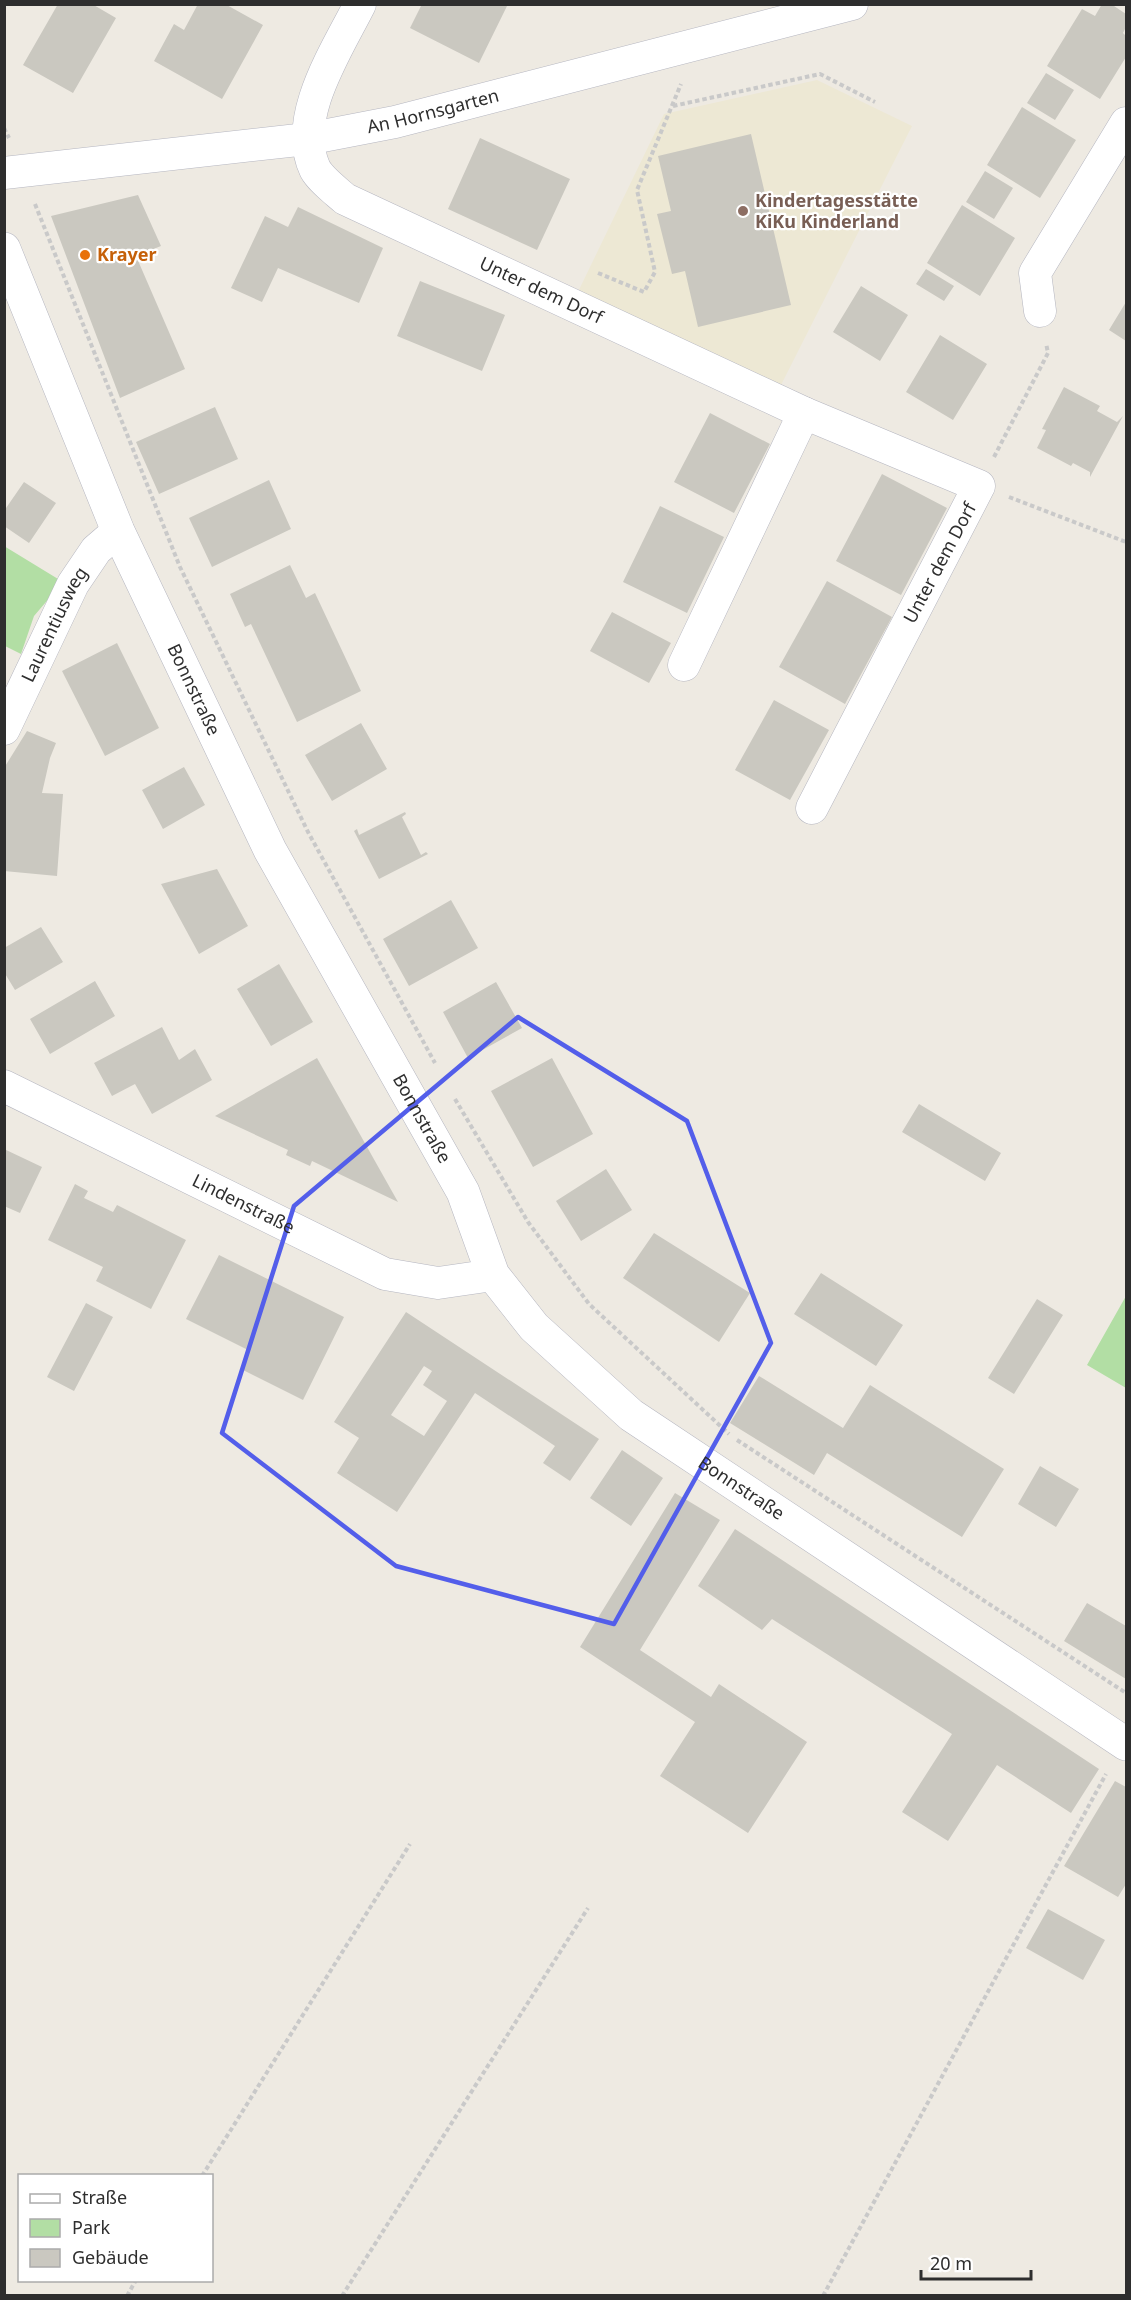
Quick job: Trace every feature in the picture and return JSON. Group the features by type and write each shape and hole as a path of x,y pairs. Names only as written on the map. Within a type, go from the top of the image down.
{"street":[{"path":"307,139 318,87 360,4"},
{"name":"An Hornsgarten","path":"14,172 307,139 395,122 852,4"},
{"path":"1040,311 1035,273 1126,123"},
{"name":"Unter dem Dorf","path":"307,139 316,171 345,199 804,413 980,486 812,808"},
{"name":"Bonnstraße","path":"4,249 118,531 270,850 463,1192 493,1275 534,1327 631,1416 1125,1743"},
{"path":"684,665 804,413"},
{"name":"Laurentiusweg","path":"4,729 73,584 96,550 118,531"},
{"name":"Lindenstraße","path":"4,1086 385,1274 438,1283 493,1275"}],"path":[{"path":"598,273 644,292 655,272 638,190 699,42"},
{"path":"672,106 820,74 874,102"},
{"path":"4,128 14,172 180,567 308,832 436,1065"},
{"path":"1040,311 1048,353 980,486 1126,542"},
{"path":"452,1095 528,1222 589,1304 726,1432 1126,1693"},
{"path":"823,2295 1125,1743"},
{"path":"203,2174 410,1844"},
{"path":"342,2295 588,1908"},
{"path":"127,2295 135,2282"}],"highlighted area":[{"path":"518,1017 687,1121 771,1343 614,1624 396,1566 222,1433 294,1206"}],"shaded area":[{"name":"Kindertagesstätte KiKu Kinderland","path":"817,80 912,126 780,387 576,296 664,114"}],"green space":[{"path":"4,546 63,582 34,616 21,654 5,646"},
{"path":"1126,1296 1126,1388 1087,1365"}],"building":[{"path":"58,4 92,4 116,18 73,93 23,65"},
{"path":"198,4 225,4 263,25 222,99 154,61 174,24 184,30"},
{"path":"422,4 508,4 479,63 410,28"},
{"path":"1102,4 1111,4 1126,14 1126,27 1123,33 1126,36 1126,57 1100,99 1047,66 1082,9 1095,16"},
{"path":"1046,73 1074,90 1055,120 1027,103"},
{"path":"1022,107 1076,140 1040,198 987,165"},
{"path":"751,134 791,305 698,327 685,271 672,274 657,214 671,211 658,156"},
{"path":"480,138 570,179 537,250 448,209"},
{"path":"985,171 1013,188 994,219 966,202"},
{"path":"138,195 161,246 136,256 185,369 120,398 51,216"},
{"path":"962,205 1015,238 980,296 927,263"},
{"path":"298,207 383,248 359,303 278,268 262,302 231,288 265,216 288,227"},
{"path":"926,269 954,286 944,301 916,284"},
{"path":"420,281 505,315 482,371 397,336"},
{"path":"861,286 908,315 880,361 833,332"},
{"path":"1126,302 1126,341 1109,330"},
{"path":"940,335 987,364 953,420 906,392"},
{"path":"1064,387 1100,406 1097,411 1117,422 1123,416 1090,477 1090,472 1073,463 1071,466 1037,448 1046,430 1042,429"},
{"path":"215,407 238,459 159,494 136,442"},
{"path":"710,413 770,444 734,513 674,482"},
{"path":"882,474 947,508 901,595 836,561"},
{"path":"269,480 291,529 212,567 189,518"},
{"path":"24,482 56,503 29,543 4,526 4,511"},
{"path":"660,506 724,537 687,613 623,582"},
{"path":"290,565 306,598 315,593 361,691 297,722 251,624 245,627 230,594"},
{"path":"827,581 892,617 845,704 779,667"},
{"path":"612,612 671,643 649,683 590,651"},
{"path":"117,643 159,728 105,756 62,671"},
{"path":"774,700 829,730 790,800 735,770"},
{"path":"361,723 387,769 332,801 305,755"},
{"path":"27,731 56,743 42,793 63,794 57,876 4,871 4,768"},
{"path":"184,767 205,805 163,829 142,790"},
{"path":"405,812 406,814 402,817 421,855 426,852 428,854 379,879 354,831 357,829 359,835"},
{"path":"217,869 248,926 199,954 161,884"},
{"path":"451,900 478,948 409,986 383,939"},
{"path":"41,927 63,962 15,990 4,972 4,948"},
{"path":"279,964 313,1022 271,1046 237,989"},
{"path":"95,981 115,1016 50,1054 30,1019"},
{"path":"496,982 522,1028 468,1058 443,1012"},
{"path":"162,1027 179,1060 195,1049 212,1080 152,1114 135,1084 112,1096 94,1063"},
{"path":"317,1058 398,1202 312,1161 310,1166 286,1155 288,1150 215,1116"},
{"path":"552,1058 593,1134 533,1167 491,1091"},
{"path":"919,1104 1001,1153 985,1181 902,1132"},
{"path":"4,1149 42,1167 20,1213 4,1206"},
{"path":"606,1169 632,1210 581,1241 556,1201"},
{"path":"75,1184 88,1191 84,1198 113,1212 117,1205 186,1240 151,1309 96,1281 103,1267 48,1240"},
{"path":"654,1233 750,1293 719,1342 623,1278"},
{"path":"219,1255 344,1317 303,1400 241,1369 250,1351 186,1319"},
{"path":"821,1273 903,1325 876,1366 794,1314"},
{"path":"1037,1299 1063,1315 1014,1394 988,1378"},
{"path":"86,1303 113,1317 74,1391 47,1377"},
{"path":"406,1312 599,1439 570,1481 543,1463 555,1446 475,1393 397,1512 337,1473 359,1438 334,1422","holes":["424,1366 432,1371 423,1385 447,1401 424,1436 391,1415"]},
{"path":"759,1376 843,1428 870,1385 1004,1469 962,1537 827,1453 814,1475 730,1423"},
{"path":"622,1450 663,1478 631,1526 590,1498"},
{"path":"1040,1466 1079,1489 1056,1527 1018,1504"},
{"path":"675,1493 720,1520 640,1650 711,1697 719,1684 807,1742 748,1833 660,1776 695,1722 580,1647"},
{"path":"735,1529 1099,1769 1071,1813 997,1765 948,1841 902,1812 952,1734 772,1619 762,1630 698,1586"},
{"path":"1087,1603 1126,1626 1126,1679 1064,1641"},
{"path":"1115,1781 1126,1787 1126,1884 1118,1897 1064,1866"},
{"path":"1048,1909 1105,1940 1083,1980 1026,1948"}],"place":[{"name":"Kindertagesstätte KiKu Kinderland","path":"743,211"},
{"name":"Krayer","path":"85,255"}]}
